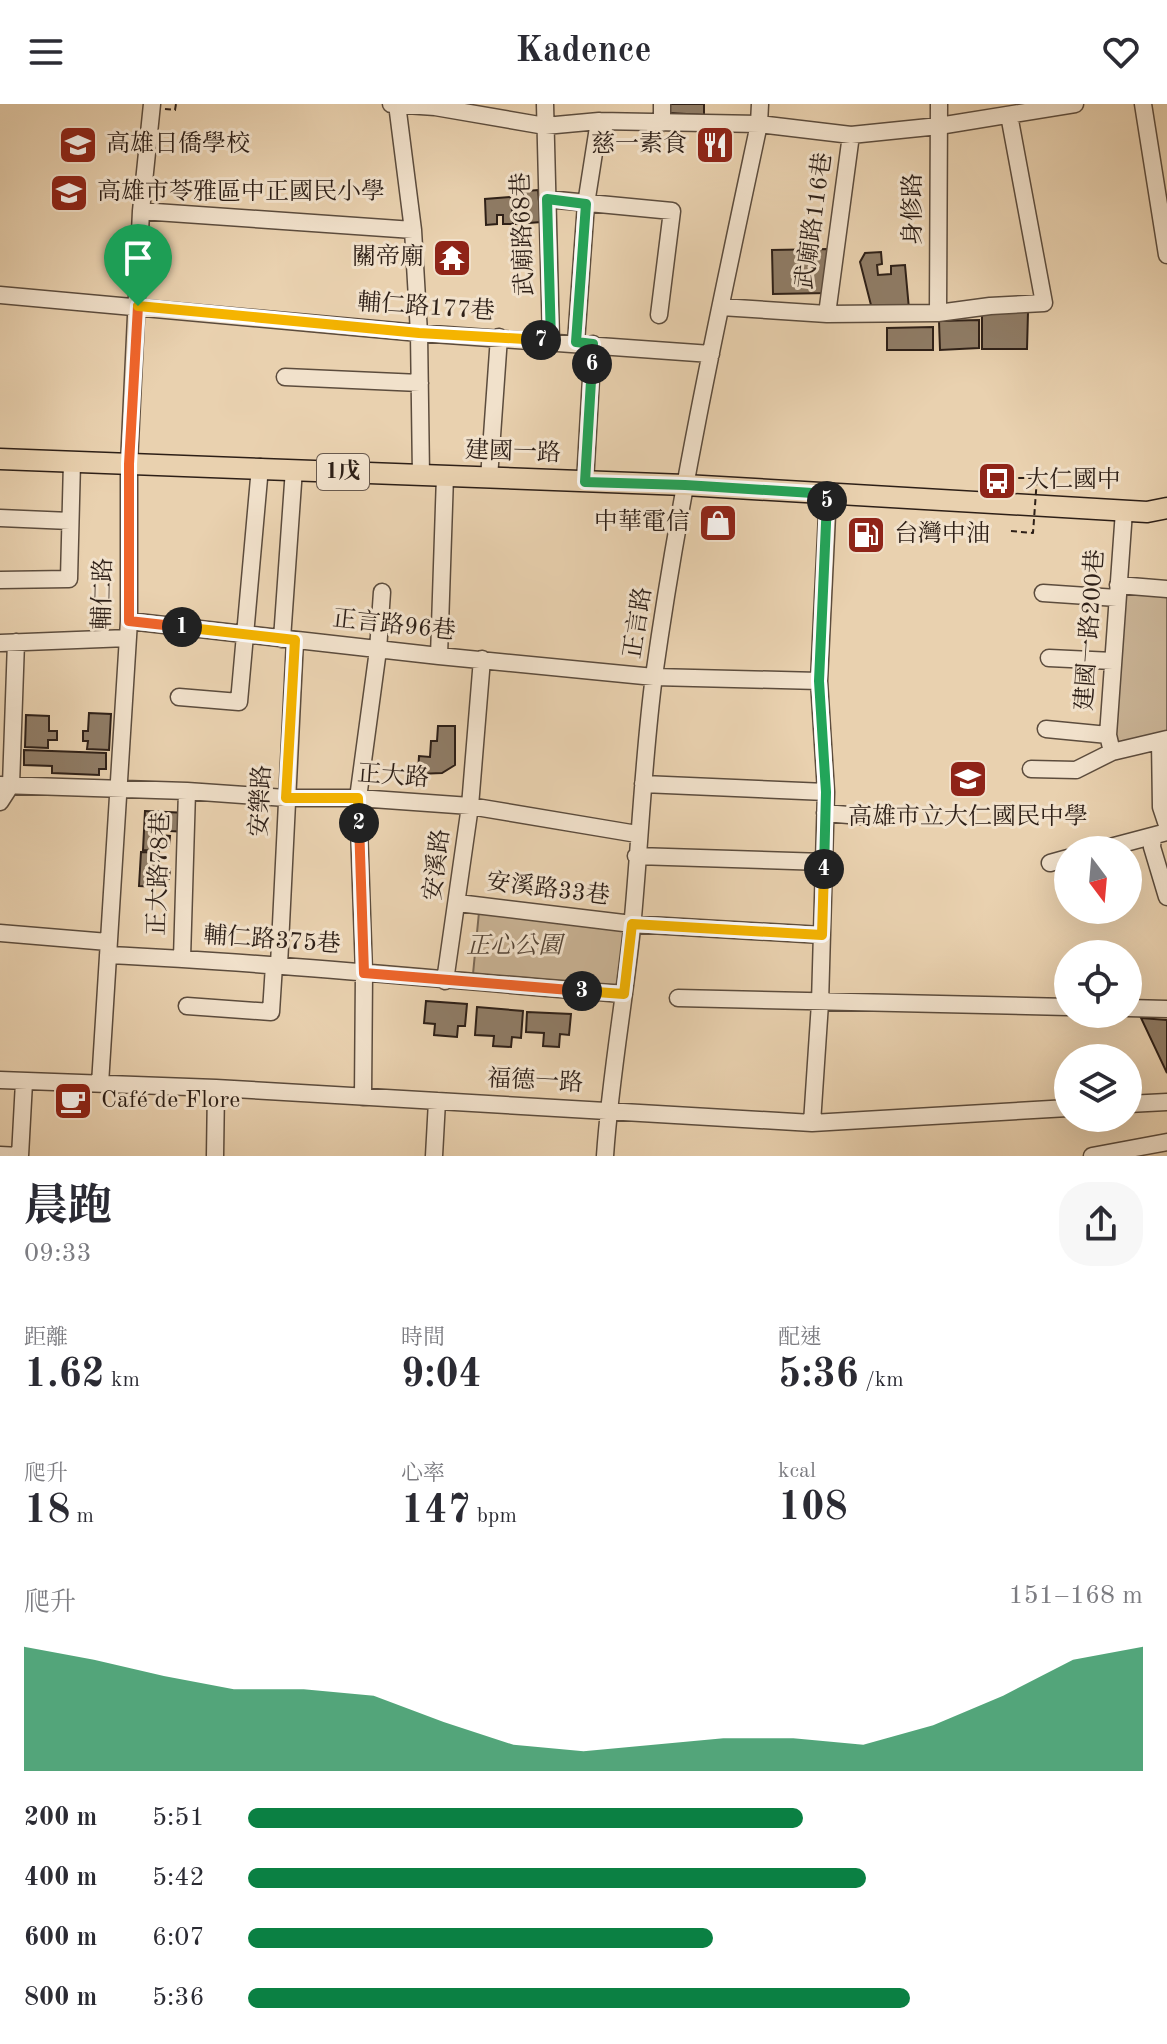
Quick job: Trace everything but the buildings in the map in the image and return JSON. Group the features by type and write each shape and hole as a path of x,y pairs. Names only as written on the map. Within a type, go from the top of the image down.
{"main road":[{"name":"建國一路","path":"0,459 685,485 1147,512 1167,508"}],"street":[{"name":"輔仁路","path":"100,1084 129,621 129,464 141,211 152,104"},
{"path":"391,104 435,106 545,126 599,121 759,124 851,135 939,126 1075,104"},
{"path":"397,104 413,230 419,333 421,476"},
{"name":"武廟路68巷","path":"545,104 551,341"},
{"path":"662,104 662,123"},
{"name":"正言路","path":"605,1156 632,924 637,834 654,677 685,485 759,124 760,104"},
{"name":"身修路","path":"938,313 939,104"},
{"path":"1143,104 1167,255"},
{"path":"721,307 827,314 938,313 1044,303 1009,115"},
{"path":"585,482 586,204 599,121"},
{"name":"武廟路116巷","path":"827,314 851,135"},
{"path":"547,199 672,211 659,315"},
{"path":"141,211 413,230"},
{"name":"輔仁路177巷","path":"0,295 419,333 711,354"},
{"path":"489,478 499,337"},
{"path":"285,377 420,383"},
{"path":"0,580 69,579 72,462"},
{"path":"179,697 239,702 260,467"},
{"name":"安樂路","path":"187,1006 271,1012 277,965 286,798 294,469"},
{"path":"439,656 445,476"},
{"path":"812,1123 820,1003 826,792 819,681 828,494"},
{"name":"建國一路200巷","path":"1112,752 1108,735 1124,511"},
{"path":"0,518 70,521"},
{"path":"1043,593 1167,589"},
{"path":"363,1097 364,973 358,798 378,650 382,592"},
{"name":"正言路96巷","path":"129,621 378,650 654,677 819,681"},
{"path":"0,802 5,785 8,642 128,638"},
{"path":"1049,658 1113,661"},
{"name":"安溪路","path":"445,981 470,806 482,659"},
{"path":"1046,729 1108,735"},
{"path":"1031,769 1076,770 1112,752 1163,740 1161,807 1167,825"},
{"path":"643,784 826,792"},
{"name":"正大路","path":"5,785 187,791 286,798 358,798 470,806 637,834"},
{"name":"正大路78巷","path":"182,958 187,791"},
{"path":"825,813 872,817"},
{"path":"1160,834 1152,847 1167,897"},
{"path":"636,856 824,862"},
{"path":"1050,863 1054,862"},
{"name":"安溪路33巷","path":"458,903 632,924 822,935"},
{"name":"輔仁路375巷","path":"0,933 182,958 624,994"},
{"path":"678,998 1054,1007"},
{"path":"1142,1008 1167,1009"},
{"name":"福德一路","path":"0,1080 216,1088 812,1123 1054,1109"},
{"path":"0,1155 20,1156 24,1082"},
{"path":"215,1156 216,1088"},
{"path":"434,1156 437,1101"},
{"path":"1142,1103 1167,1102"},
{"path":"1092,1156 1167,1142"}],"path":[{"path":"175,110 176,104"},
{"path":"1011,531 1033,533 1037,478 1016,478"}],"green space":[{"path":"1127,590 1167,594 1167,734 1123,744 1113,740 1121,594"},
{"name":"正心公園","path":"479,912 626,930 618,986 473,974"}],"place":[{"name":"高雄日僑學校","path":"78,145"},
{"name":"慈一素食","path":"715,145"},
{"name":"高雄市苓雅區中正國民小學","path":"69,193"},
{"name":"關帝廟","path":"452,258"},
{"name":"大仁國中","path":"997,481"},
{"name":"中華電信","path":"718,523"},
{"name":"台灣中油","path":"866,535"},
{"name":"高雄市立大仁國民中學","path":"968,779"},
{"name":"Café de Flore","path":"73,1101"}],"route":[{"path":"547,199 586,204 576,342 593,344 585,482 828,494 819,681 826,792 822,935 632,924 624,994 364,973 358,798 286,798 295,640 129,621 129,464 138,306 419,333 551,341 547,199"}]}
